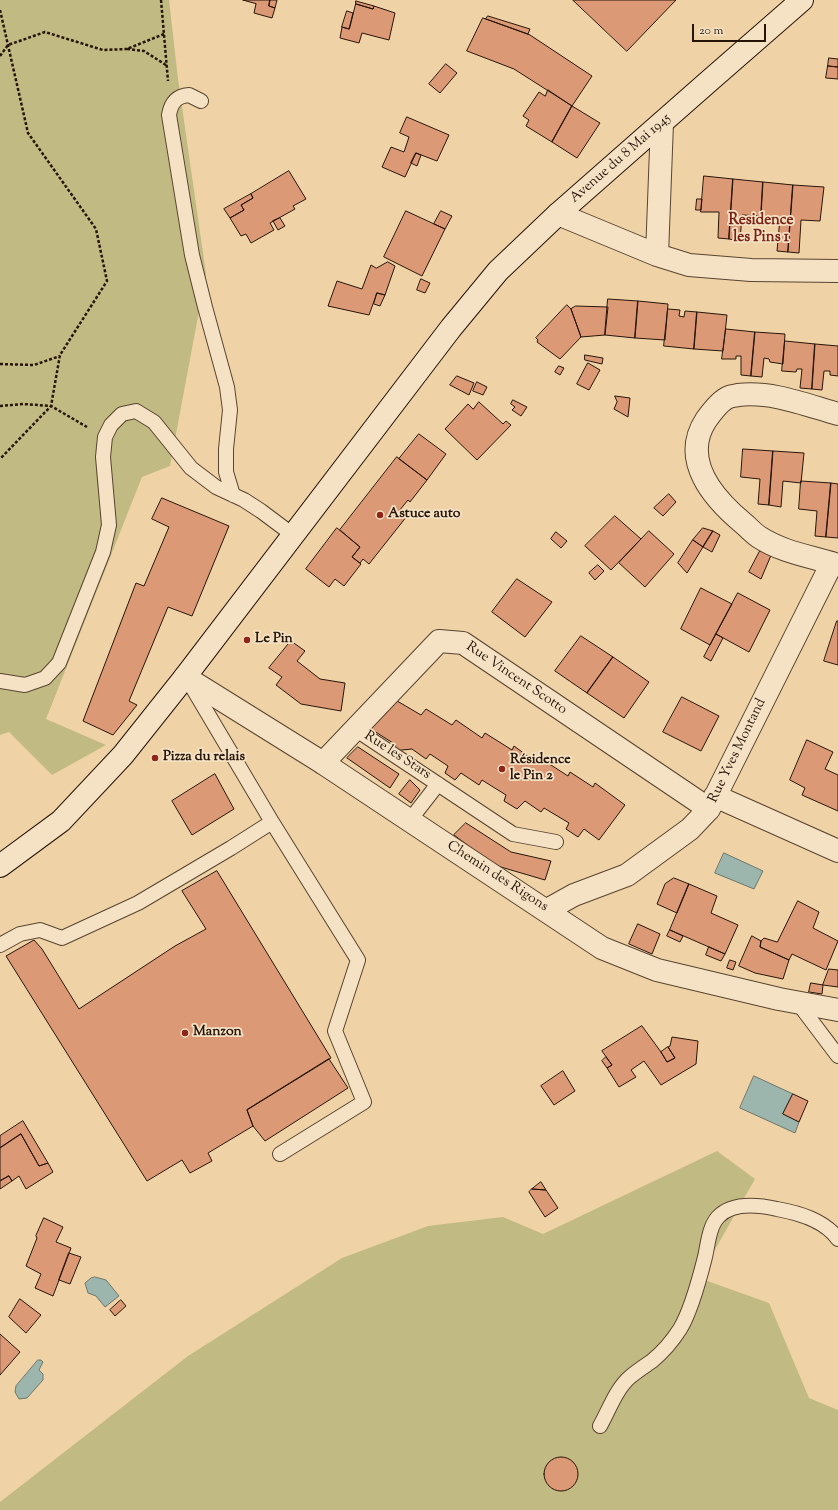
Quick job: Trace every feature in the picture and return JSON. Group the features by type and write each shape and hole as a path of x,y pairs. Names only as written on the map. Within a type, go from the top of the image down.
{"street":[{"name":"Avenue du 8 Mai 1945","path":"0,866 61,821 123,755 185,677 451,328 498,271 558,214 802,0"},
{"path":"657,255 662,123"},
{"path":"558,214 657,255 689,265 727,269 838,271"},
{"path":"835,564 784,550 758,536 733,515 714,494 702,476 696,452 700,430 712,410 728,396 751,394 778,397 838,414"},
{"name":"Rue Yves Montand","path":"547,910 574,895 627,875 690,829 712,803 835,564"},
{"name":"Rue Vincent Scotto","path":"324,763 439,641 463,643 712,803"},
{"name":"Chemin des Rigons","path":"185,677 324,763 602,948 657,970 798,1003 838,1010"},
{"path":"712,803 838,851"}],"lane":[{"path":"201,101 189,95 183,95 176,98 171,106 169,115 192,255 227,387 230,410 226,449 226,472 233,495"},
{"path":"0,681 24,685 45,678 59,663 103,552 109,525 103,457 105,437 111,425 122,414 136,411 154,422 191,468 216,487 261,511 293,535"},
{"path":"185,677 272,822 358,960 335,1031 364,1102 280,1154"},
{"name":"Rue les Stars","path":"356,729 513,834 556,842"},
{"name":"Rue les Stars","path":"410,820 438,784"},
{"path":"0,945 20,934 40,930 62,938 138,903 272,822"},
{"path":"798,1003 838,1056"},
{"path":"600,1426 621,1388 630,1377 654,1359 673,1340 682,1326 694,1294 711,1230 718,1217 731,1208 750,1206 769,1207 793,1212 818,1222 833,1232 838,1239"}],"path":[{"path":"160,0 171,106"},
{"path":"0,10 28,133 96,229 107,281 60,355 51,406 0,459"},
{"path":"0,56 8,45 44,32 103,50 128,49 144,51 167,66"},
{"path":"128,49 164,34"},
{"path":"0,364 34,365 60,355"},
{"path":"0,406 23,404 51,406 105,437"}],"shaded area":[{"path":"0,0 169,0 178,79 206,274 170,466 142,477 46,719 106,745 52,775 9,732 0,735"},
{"path":"717,1151 755,1179 699,1278 769,1303 809,1398 838,1410 838,1510 0,1510 0,1502 188,1356 342,1258 428,1226 503,1217 543,1234"}],"water":[{"path":"724,853 763,871 754,889 715,873"},
{"path":"754,1076 793,1094 783,1114 799,1122 795,1133 740,1108"},
{"path":"95,1277 106,1280 119,1296 105,1307 96,1296 88,1293 85,1283 91,1278"},
{"path":"38,1360 43,1362 39,1370 43,1374 43,1380 27,1398 19,1399 15,1392 16,1386"}],"building":[{"path":"243,0 270,0 269,6 275,8 272,18 254,13 256,4"},
{"path":"270,0 277,0 275,8 269,6"},
{"path":"573,0 676,0 627,51"},
{"path":"356,1 374,6 373,9 356,4"},
{"path":"356,4 373,9 374,6 395,13 389,40 362,33 359,43 340,38 342,27 349,29"},
{"path":"347,11 353,13 349,29 342,27"},
{"path":"488,16 530,29 528,34 486,19"},
{"path":"483,18 530,35 592,76 572,106 514,69 467,51"},
{"path":"829,58 838,59 838,67 828,66"},
{"path":"446,64 457,73 440,93 429,84"},
{"path":"828,66 838,67 838,79 826,78"},
{"path":"548,90 572,106 552,142 526,126 529,120 523,116 539,92 545,96"},
{"path":"572,106 600,123 577,158 552,142"},
{"path":"407,117 449,135 437,161 416,153 405,177 382,167 391,147 404,152 409,137 400,133"},
{"path":"416,153 421,155 417,166 411,163"},
{"path":"289,171 306,199 293,206 295,209 270,223 274,230 251,243 246,234 241,236 230,218 244,210 241,205 253,198 251,194"},
{"path":"704,176 733,179 729,239 718,238 719,212 701,212"},
{"path":"733,179 763,182 761,216 742,215 740,241 729,239"},
{"path":"763,182 793,185 788,252 777,251 780,218 761,216"},
{"path":"793,185 824,187 820,221 801,220 799,253 788,252"},
{"path":"251,194 253,198 241,205 244,210 230,218 224,209"},
{"path":"697,199 702,199 701,210 696,210"},
{"path":"406,211 445,229 422,276 384,257"},
{"path":"441,211 452,216 445,229 434,224"},
{"path":"280,218 285,226 278,230 273,221"},
{"path":"388,262 395,266 385,295 377,293 369,315 328,306 337,281 362,289 371,265 376,268"},
{"path":"421,279 430,283 425,293 417,290"},
{"path":"377,293 385,295 380,306 374,304"},
{"path":"608,299 638,301 635,338 605,335"},
{"path":"638,301 668,304 665,340 635,338"},
{"path":"567,305 571,309 581,337 560,359 537,342 538,340 536,338"},
{"path":"576,306 608,307 605,335 581,337 571,309"},
{"path":"668,309 680,310 679,316 684,317 685,311 697,312 694,349 664,346"},
{"path":"697,312 727,315 723,351 694,349"},
{"path":"726,329 755,332 751,376 741,375 741,356 736,356 736,359 722,359"},
{"path":"755,332 785,334 783,364 770,362 769,359 764,358 762,377 751,376"},
{"path":"785,341 815,344 812,389 800,388 802,369 797,369 796,372 782,371"},
{"path":"815,344 838,346 838,376 830,375 830,371 824,371 822,390 812,389"},
{"path":"585,355 603,358 602,364 585,360"},
{"path":"588,363 600,370 589,390 577,384"},
{"path":"559,366 564,368 560,375 555,372"},
{"path":"457,376 474,383 469,395 450,385"},
{"path":"477,382 487,387 483,395 473,391"},
{"path":"615,396 630,398 628,417 614,409 617,402"},
{"path":"513,400 527,407 521,416 512,410 515,407 511,404"},
{"path":"479,402 503,424 506,421 511,425 477,460 445,429 468,404 473,409"},
{"path":"419,434 446,454 427,480 399,459"},
{"path":"743,449 773,451 769,505 758,504 760,479 741,477"},
{"path":"773,451 804,453 801,483 783,481 781,507 769,505"},
{"path":"397,457 427,480 410,502 408,500 399,511 407,516 369,564 363,559 360,563 352,557 360,547 340,530"},
{"path":"801,481 831,483 826,537 815,536 817,511 799,509"},
{"path":"831,483 838,484 838,538 826,537"},
{"path":"669,494 676,502 663,516 654,508"},
{"path":"162,498 229,526 192,616 168,607 129,701 137,705 113,735 83,721 136,583 144,586 169,527 152,519"},
{"path":"615,516 641,539 611,570 585,546"},
{"path":"337,528 360,547 352,557 361,564 344,586 335,579 329,587 306,569"},
{"path":"703,528 713,531 703,547 693,540"},
{"path":"649,531 674,554 645,587 619,563"},
{"path":"713,531 720,535 712,552 703,547"},
{"path":"556,532 567,541 561,548 551,539"},
{"path":"693,540 703,547 687,573 678,563"},
{"path":"760,551 772,553 761,579 749,572"},
{"path":"598,565 604,571 595,580 589,573"},
{"path":"517,579 552,602 525,637 492,612"},
{"path":"701,588 732,604 710,645 681,629"},
{"path":"738,593 770,610 749,652 716,634"},
{"path":"838,621 838,665 824,661"},
{"path":"716,634 723,638 711,661 704,657"},
{"path":"581,636 613,657 587,693 555,671"},
{"path":"291,641 305,651 297,661 320,679 345,683 341,711 301,704 276,685 282,677 269,668"},
{"path":"613,657 649,682 624,718 587,693"},
{"path":"682,697 719,716 701,751 663,732"},
{"name":"Résidence le Pin 2","path":"392,698 421,715 426,709 452,725 456,720 482,738 485,733 512,750 514,746 537,763 540,758 568,776 570,772 593,787 595,783 625,805 599,840 584,829 578,837 566,829 569,823 544,808 541,812 525,801 517,809 504,801 506,795 482,780 479,785 461,773 455,780 445,773 448,766 430,754 426,759 412,749 392,751 396,745 371,729"},
{"path":"807,740 833,752 825,769 838,775 838,811 802,795 805,788 790,780"},
{"path":"358,747 399,774 390,788 347,758"},
{"path":"215,774 234,809 192,835 172,801"},
{"path":"410,780 420,790 411,803 399,794"},
{"path":"466,823 511,852 551,861 545,880 494,865 454,835"},
{"name":"Manzon","path":"217,871 331,1058 247,1110 253,1126 208,1153 212,1161 190,1173 182,1160 147,1181 6,956 34,940 42,949 79,1009 175,946 206,929 182,891"},
{"path":"674,878 689,884 677,913 657,904 665,884"},
{"path":"689,884 717,896 711,913 738,925 725,954 670,930"},
{"path":"798,901 819,912 813,928 838,941 826,970 792,954 789,960 760,947 761,941 764,938 777,942"},
{"path":"638,924 660,934 652,954 629,944"},
{"path":"670,930 683,936 680,942 667,936"},
{"path":"752,936 761,941 760,947 789,960 783,979 755,973 739,966"},
{"path":"709,947 725,954 721,961 706,955"},
{"path":"730,960 736,962 733,970 727,968"},
{"path":"829,969 838,970 838,987 823,985"},
{"path":"811,983 823,985 822,994 809,992"},
{"path":"642,1026 667,1062 675,1058 668,1047 670,1046 672,1037 698,1041 696,1064 661,1085 644,1061 631,1070 636,1077 619,1087 607,1068 612,1065 602,1051"},
{"path":"668,1047 675,1058 667,1062 661,1052"},
{"path":"606,1057 612,1065 607,1068 602,1061"},
{"path":"329,1059 348,1088 265,1141 253,1126 247,1110"},
{"path":"563,1071 575,1091 554,1105 541,1086"},
{"path":"793,1094 808,1101 799,1122 783,1114"},
{"path":"23,1121 48,1163 39,1166 21,1134 0,1148 0,1136"},
{"path":"21,1134 39,1166 48,1163 53,1172 26,1189 19,1176 12,1181 9,1176 0,1181 0,1148"},
{"path":"9,1176 12,1181 0,1189 0,1181"},
{"path":"541,1182 546,1190 532,1189"},
{"path":"532,1189 546,1190 558,1208 545,1217 529,1192"},
{"path":"44,1218 63,1227 56,1242 71,1248 53,1296 35,1288 41,1274 26,1266"},
{"path":"69,1253 81,1257 70,1284 59,1280"},
{"path":"20,1299 41,1315 26,1333 9,1317"},
{"path":"121,1300 126,1306 115,1316 110,1310"},
{"path":"0,1334 20,1352 0,1375"},
{"path":"561,1457 573,1462 578,1474 573,1486 561,1491 549,1486 544,1474 549,1462"}],"place":[{"name":"Astuce auto","path":"380,515"},
{"name":"Le Pin","path":"247,640"},
{"name":"Pizza du relais","path":"155,758"},
{"name":"Résidence le Pin 2","path":"502,769"},
{"name":"Manzon","path":"185,1033"}],"district":[{"name":"Residence les Pins 1","path":"761,230"}]}
